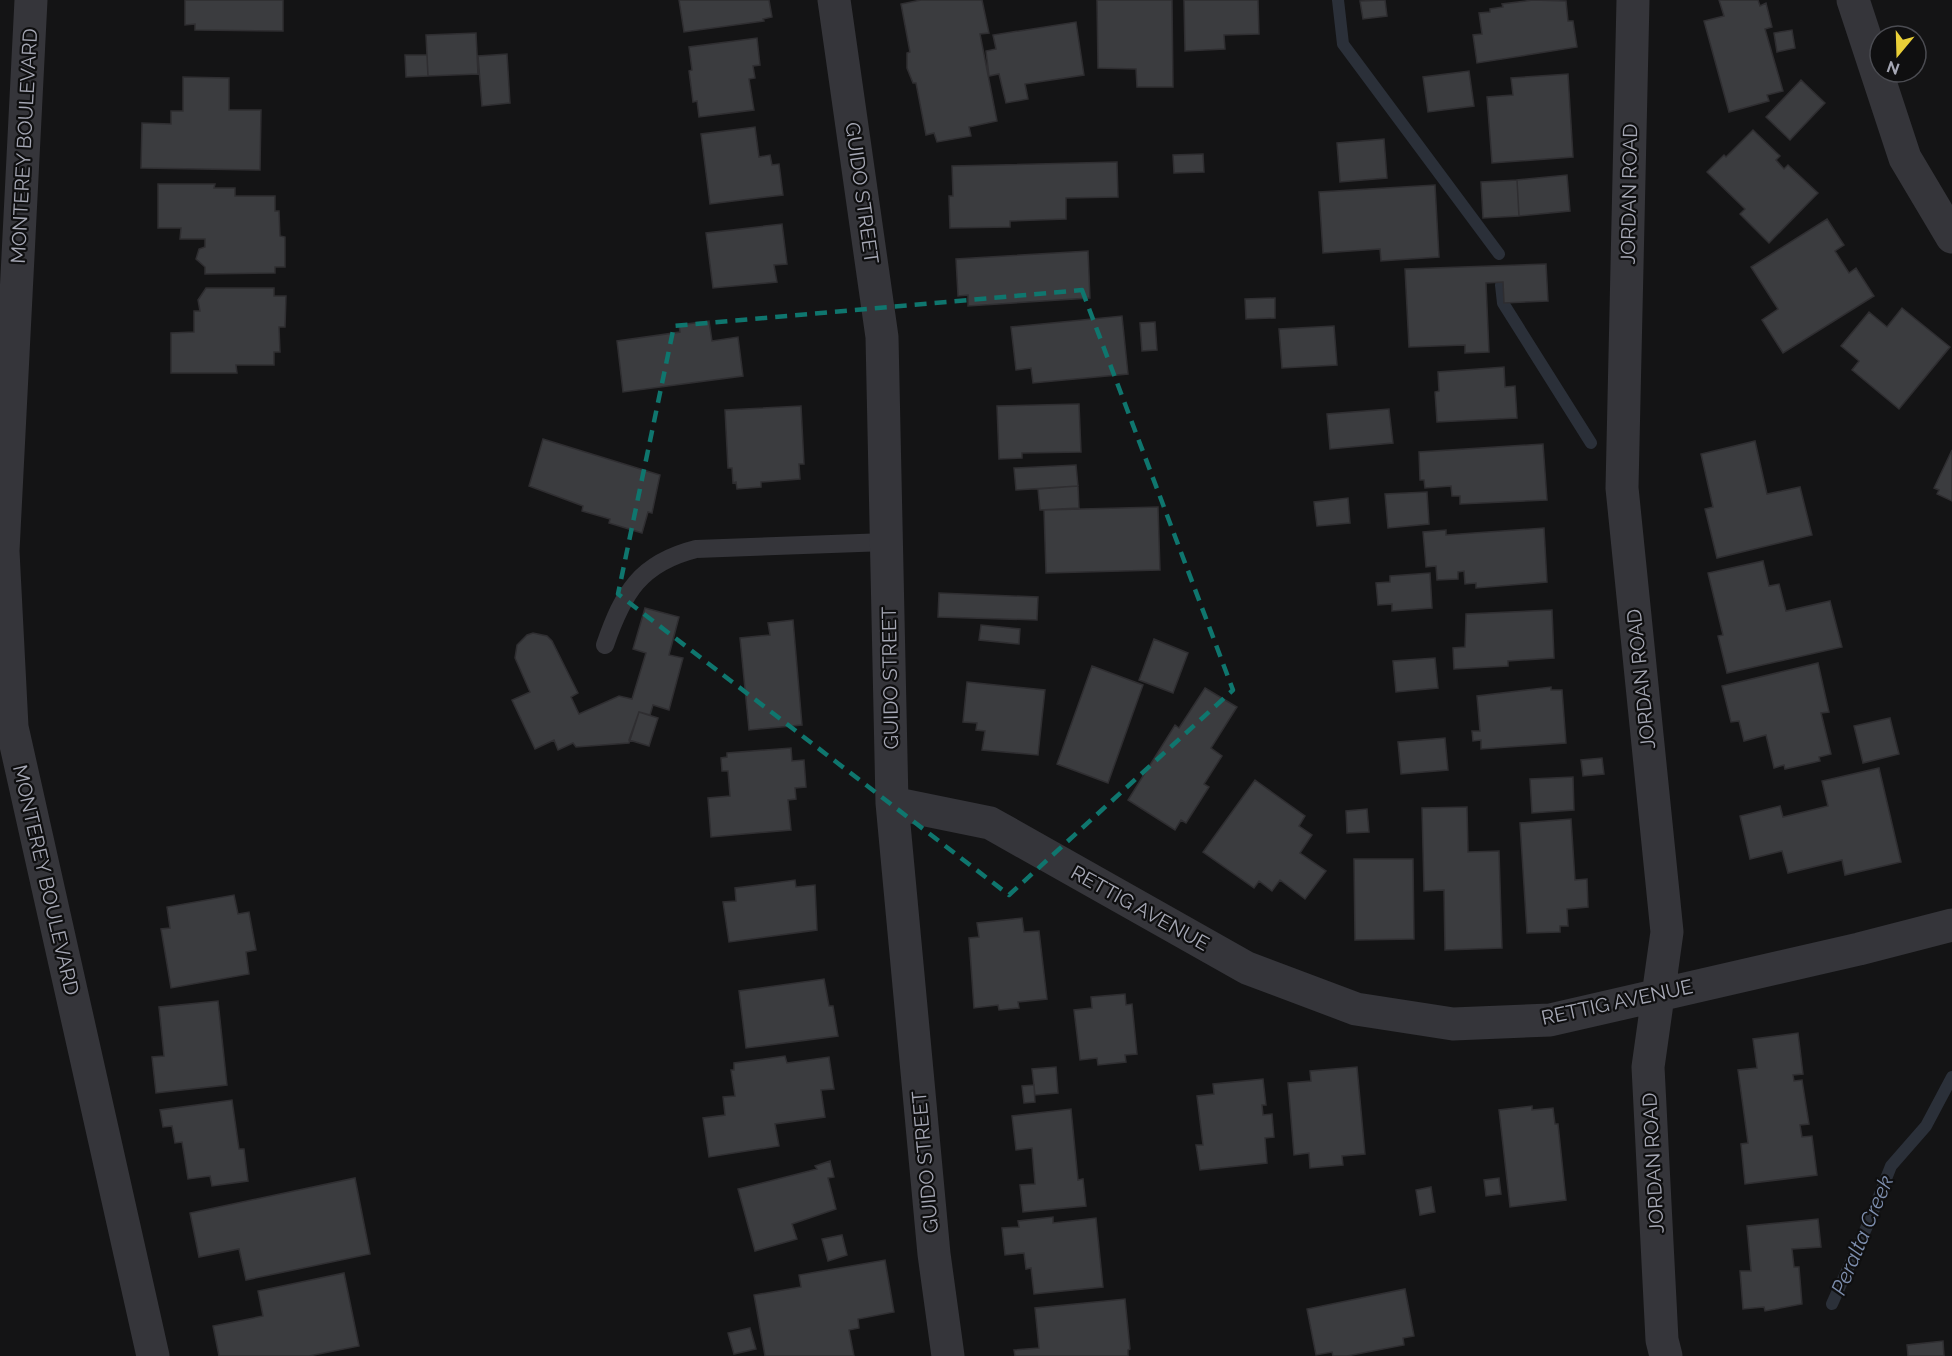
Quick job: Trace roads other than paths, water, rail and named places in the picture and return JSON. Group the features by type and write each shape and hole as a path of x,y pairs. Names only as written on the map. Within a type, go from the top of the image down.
{"street":[{"name":"MONTEREY BOULEVARD","path":"31,0 3,551 12,727 153,1356"},
{"name":"GUIDO STREET","path":"834,0 882,337 892,803 934,1254 948,1356"},
{"name":"JORDAN ROAD","path":"1633,0 1622,488 1667,932 1648,1067 1662,1340 1666,1356"},
{"path":"1853,0 1905,158 1952,237"},
{"name":"RETTIG AVENUE","path":"892,803 990,823 1246,968 1356,1009 1453,1024 1539,1021 1859,949 1952,925"}],"lane":[{"path":"605,645 625,595 652,567 670,555 696,549 887,542"}],"waterway":[{"path":"1338,0 1343,44 1499,254"},
{"path":"1501,285 1503,303 1591,443"},
{"name":"Peralta Creek","path":"1832,1304 1891,1166 1926,1126 1952,1077"}]}
